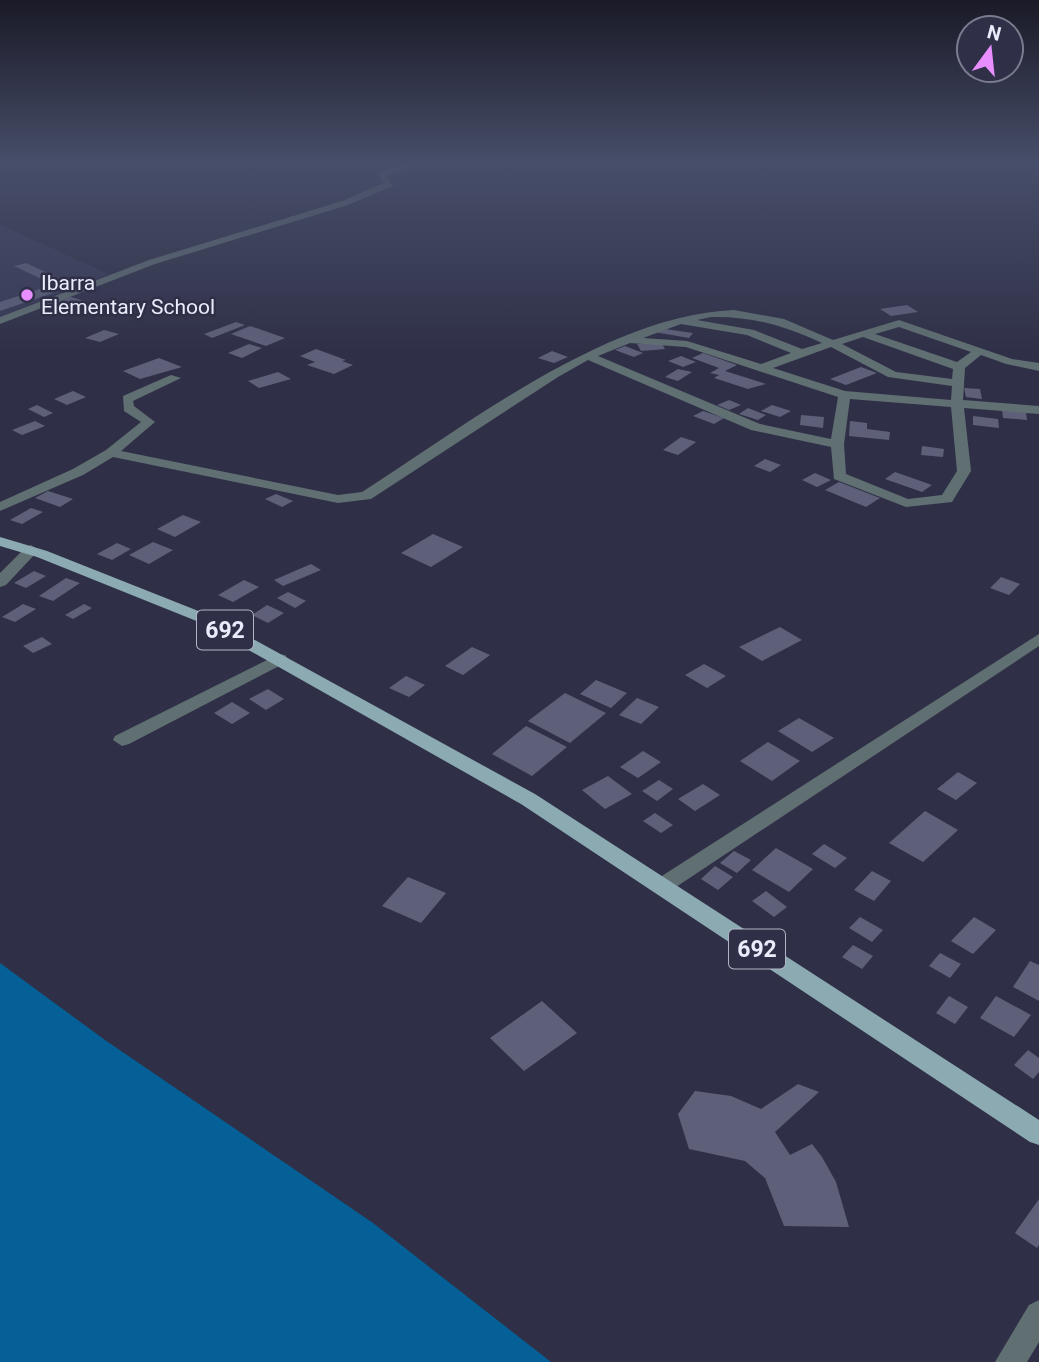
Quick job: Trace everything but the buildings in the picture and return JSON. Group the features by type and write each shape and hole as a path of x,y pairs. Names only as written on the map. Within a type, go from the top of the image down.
{"main road":[{"name":"692","path":"0,541 31,550 205,619 473,766 662,886 1039,1135"}],"street":[{"path":"0,321 152,262 271,226"},
{"path":"111,453 338,499 366,496 554,374 588,356 681,320 720,311 754,315 802,328 883,371 912,379 958,383"},
{"path":"681,320 750,332 802,353"},
{"path":"762,368 899,324 1010,362 1039,367"},
{"path":"867,335 959,367"},
{"path":"629,340 687,344 844,395 1039,410"},
{"path":"844,395 837,444 839,476 906,503 947,499 964,471 957,405 959,367 979,351"},
{"path":"588,356 756,427 837,444"},
{"path":"0,507 78,472 111,453 149,422 128,408 127,399 176,378"},
{"path":"0,582 31,550"},
{"path":"662,886 1039,639"},
{"path":"122,740 279,659"},
{"path":"1010,1362 1039,1315"}],"shaded area":[{"name":"Ibarra Elementary School","path":"0,226 108,274 0,317"}],"water":[{"path":"0,963 105,1040 373,1223 551,1362 0,1362"}],"place":[{"name":"Ibarra Elementary School","path":"27,295"}]}
